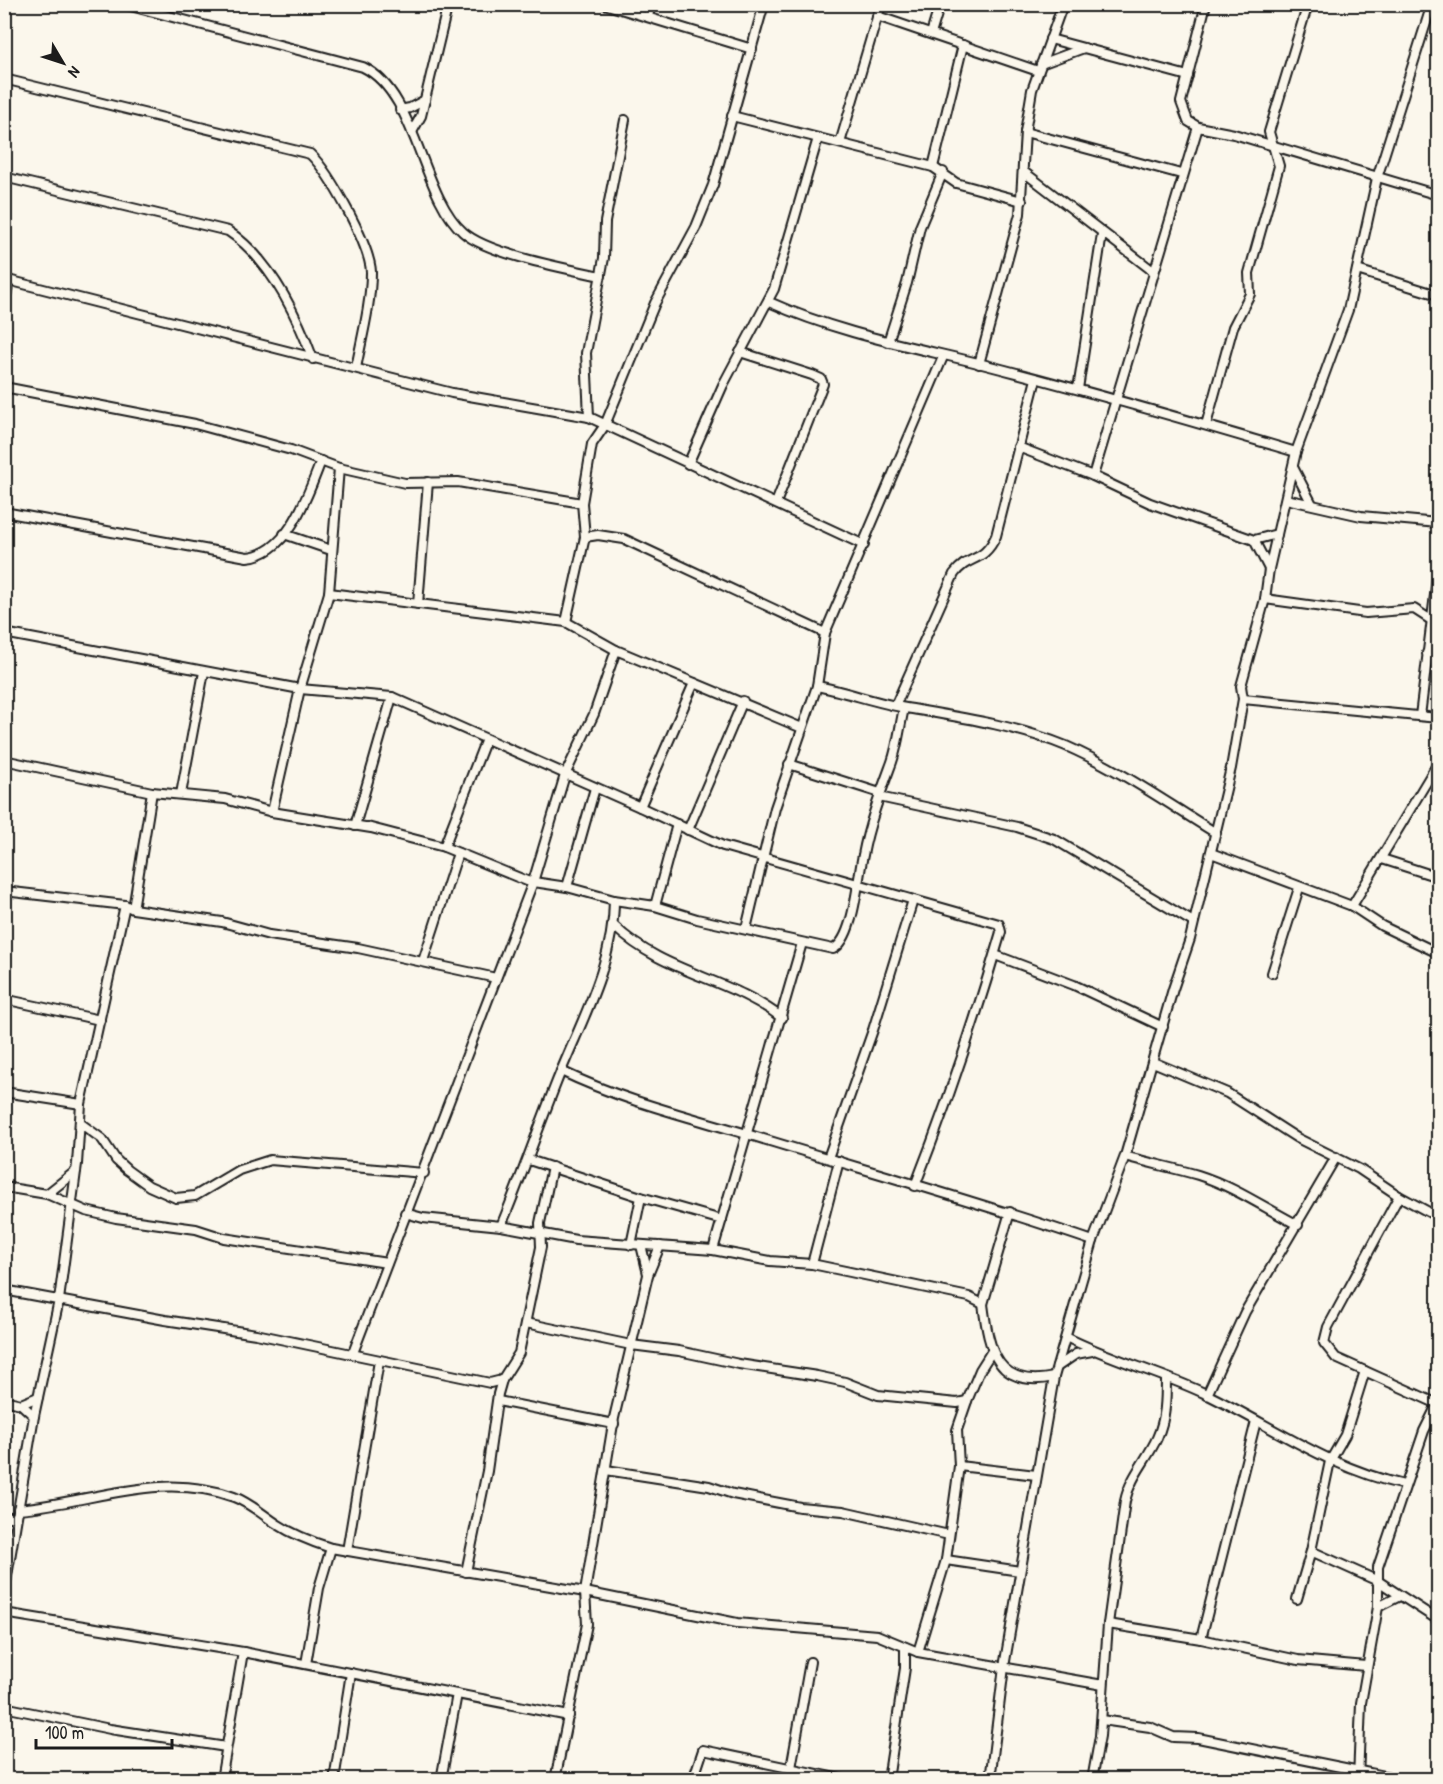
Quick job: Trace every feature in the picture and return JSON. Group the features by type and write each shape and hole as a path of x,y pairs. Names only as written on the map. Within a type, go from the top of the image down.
{"street":[{"path":"123,4 363,67 382,80 412,132 443,205 451,220 463,233 510,253 548,265 602,276"},
{"path":"412,132 418,124 448,4"},
{"path":"604,4 752,49"},
{"path":"648,16 651,4"},
{"path":"566,622 585,537 582,503 592,444 605,425 656,303 696,227 713,185 764,4"},
{"path":"840,143 881,4"},
{"path":"931,34 940,4"},
{"path":"979,364 1022,201 1025,132 1039,68 1064,4"},
{"path":"1206,4 1181,102 1188,121 1198,127 1275,146 1438,195"},
{"path":"1206,424 1227,345 1251,294 1249,273 1279,166 1275,146 1269,132 1273,112 1308,4"},
{"path":"990,1779 1004,1667 1054,1377 1093,1241 1125,1156 1190,939 1192,922 1231,768 1243,699 1241,686 1265,599 1269,568 1294,469 1296,452 1336,350 1357,270 1377,178 1432,4"},
{"path":"877,16 1039,68 1085,48"},
{"path":"1050,39 1188,76"},
{"path":"933,167 963,45"},
{"path":"4,79 271,142 310,154 321,164 347,211 371,271 367,311 356,368"},
{"path":"400,110 410,108 425,99"},
{"path":"732,116 933,167 956,183 1022,201"},
{"path":"589,417 586,353 602,276 605,222 625,120"},
{"path":"1093,476 1181,174 1198,127"},
{"path":"1025,132 1181,174"},
{"path":"688,464 740,352 769,302 818,138"},
{"path":"888,342 908,283 920,227 943,172"},
{"path":"1024,172 1153,271"},
{"path":"4,177 228,231 249,246 276,284 313,359"},
{"path":"1078,389 1102,234"},
{"path":"1357,270 1438,295"},
{"path":"4,306 7,280 452,393 589,417 864,545"},
{"path":"769,302 829,326 943,357 1078,389 1206,424 1296,452"},
{"path":"740,352 812,375 821,379 823,384 776,503"},
{"path":"746,929 789,764 817,686 825,633 943,357"},
{"path":"4,760 152,792 225,799 272,812 356,826 444,847 533,882 567,887 614,900 655,906 698,919 833,949 839,946 850,922 863,854 879,795 893,760 900,706 954,574 966,562 990,550 1036,379"},
{"path":"4,387 195,424 291,450 339,468 405,483 458,482 582,503"},
{"path":"1018,447 1093,476 1149,502 1254,540 1277,534"},
{"path":"4,512 247,557 265,552 284,534 301,509 321,461"},
{"path":"272,812 300,689 329,593 339,468"},
{"path":"1294,469 1312,504"},
{"path":"418,604 428,482"},
{"path":"1286,499 1353,515 1438,523"},
{"path":"284,534 331,550"},
{"path":"585,537 598,535 624,539 825,633"},
{"path":"1254,540 1269,568"},
{"path":"1420,716 1438,570"},
{"path":"329,593 566,622 616,650 743,701 802,728"},
{"path":"1265,599 1366,613 1414,609 1431,620"},
{"path":"4,633 300,689 392,697 723,846 999,924 1001,932 963,1059 915,1186"},
{"path":"353,1353 405,1213 424,1173 533,882 565,775 594,714 616,650"},
{"path":"1427,653 1438,656"},
{"path":"182,794 204,672"},
{"path":"640,807 694,683"},
{"path":"817,686 900,706 1009,728 1069,747 1127,778 1216,833"},
{"path":"356,826 392,697"},
{"path":"1243,699 1438,718"},
{"path":"688,830 743,701"},
{"path":"444,847 486,739"},
{"path":"1352,906 1438,763"},
{"path":"789,764 879,795 1035,831 1054,839 1192,922"},
{"path":"567,887 595,788"},
{"path":"4,1594 34,1416 59,1300 76,1172 81,1104 129,907 152,792"},
{"path":"655,906 677,824"},
{"path":"423,961 458,853"},
{"path":"1211,853 1352,906 1383,926 1438,953"},
{"path":"1382,859 1438,877"},
{"path":"1272,973 1299,888"},
{"path":"4,891 222,922 269,935 423,961 496,978"},
{"path":"501,1226 530,1160 561,1071 609,952 614,926 614,900"},
{"path":"828,1158 873,1030 913,900"},
{"path":"614,926 645,952 704,980 752,997 782,1018"},
{"path":"713,1250 802,943"},
{"path":"994,955 1074,985 1163,1027"},
{"path":"4,999 100,1020"},
{"path":"1153,1062 1227,1093 1297,1137 1336,1157 1438,1217"},
{"path":"561,1071 584,1082 661,1110 1010,1212 1093,1241"},
{"path":"4,1092 81,1104"},
{"path":"80,1123 102,1139 116,1160 127,1170 149,1186 176,1198 201,1194 239,1170 270,1160 424,1173"},
{"path":"1125,1156 1166,1169 1197,1175 1227,1186 1298,1225"},
{"path":"1207,1395 1245,1312 1336,1157"},
{"path":"530,1160 641,1197 723,1220"},
{"path":"812,1264 839,1161"},
{"path":"466,1572 502,1380 517,1358 526,1323 541,1236 540,1223 552,1167"},
{"path":"47,1194 76,1172"},
{"path":"4,1187 47,1194 71,1205 116,1218 196,1229 224,1238 387,1263"},
{"path":"1359,1775 1361,1703 1378,1607 1378,1567 1404,1485 1424,1431 1438,1404 1336,1358 1324,1343 1328,1328 1399,1196"},
{"path":"631,1245 641,1197"},
{"path":"1010,1212 983,1304 992,1351 1000,1366 1014,1376 1037,1381 1054,1377"},
{"path":"405,1213 423,1218 501,1226 541,1236 713,1250 770,1261 812,1264 969,1297 983,1304"},
{"path":"641,1245 648,1275"},
{"path":"555,1779 587,1624 585,1592 614,1424 648,1275 660,1246"},
{"path":"969,1297 988,1285"},
{"path":"4,1290 353,1353 379,1361 490,1383 502,1380"},
{"path":"526,1323 632,1345 679,1350 739,1364 817,1376 845,1382 878,1395 957,1403 967,1401"},
{"path":"1066,1337 1093,1351 1207,1395 1330,1461 1378,1480 1404,1485"},
{"path":"918,1652 946,1560 959,1466 957,1430 980,1370 992,1351"},
{"path":"1057,1368 1076,1354 1093,1351"},
{"path":"347,1551 379,1361"},
{"path":"980,1370 1000,1366"},
{"path":"1297,1599 1311,1551 1330,1461 1345,1434 1365,1371"},
{"path":"1092,1779 1102,1720 1108,1624 1129,1485 1158,1436 1165,1415 1166,1378"},
{"path":"490,1383 498,1397 614,1424"},
{"path":"21,1404 38,1397"},
{"path":"4,1400 21,1404 34,1416"},
{"path":"1201,1639 1256,1421"},
{"path":"959,1466 1036,1475"},
{"path":"606,1470 709,1486 733,1494 790,1505 843,1511 949,1535"},
{"path":"18,1509 68,1504 86,1497 141,1487 186,1486 235,1497 300,1537 331,1548 585,1592 737,1623 877,1635 918,1652 1103,1685"},
{"path":"4,1516 16,1518"},
{"path":"306,1664 319,1588 331,1548"},
{"path":"1311,1551 1378,1581 1438,1620"},
{"path":"946,1560 1020,1571"},
{"path":"1378,1607 1400,1596"},
{"path":"4,1612 243,1652 569,1716"},
{"path":"1108,1624 1201,1639 1298,1660 1366,1666"},
{"path":"888,1779 905,1668 905,1647"},
{"path":"221,1779 243,1652"},
{"path":"791,1768 810,1662"},
{"path":"334,1779 351,1673"},
{"path":"441,1779 457,1694"},
{"path":"4,1707 110,1729 226,1747"},
{"path":"1102,1720 1150,1727 1173,1737 1198,1738 1359,1775 1404,1779"},
{"path":"693,1779 703,1750 846,1779"}]}
